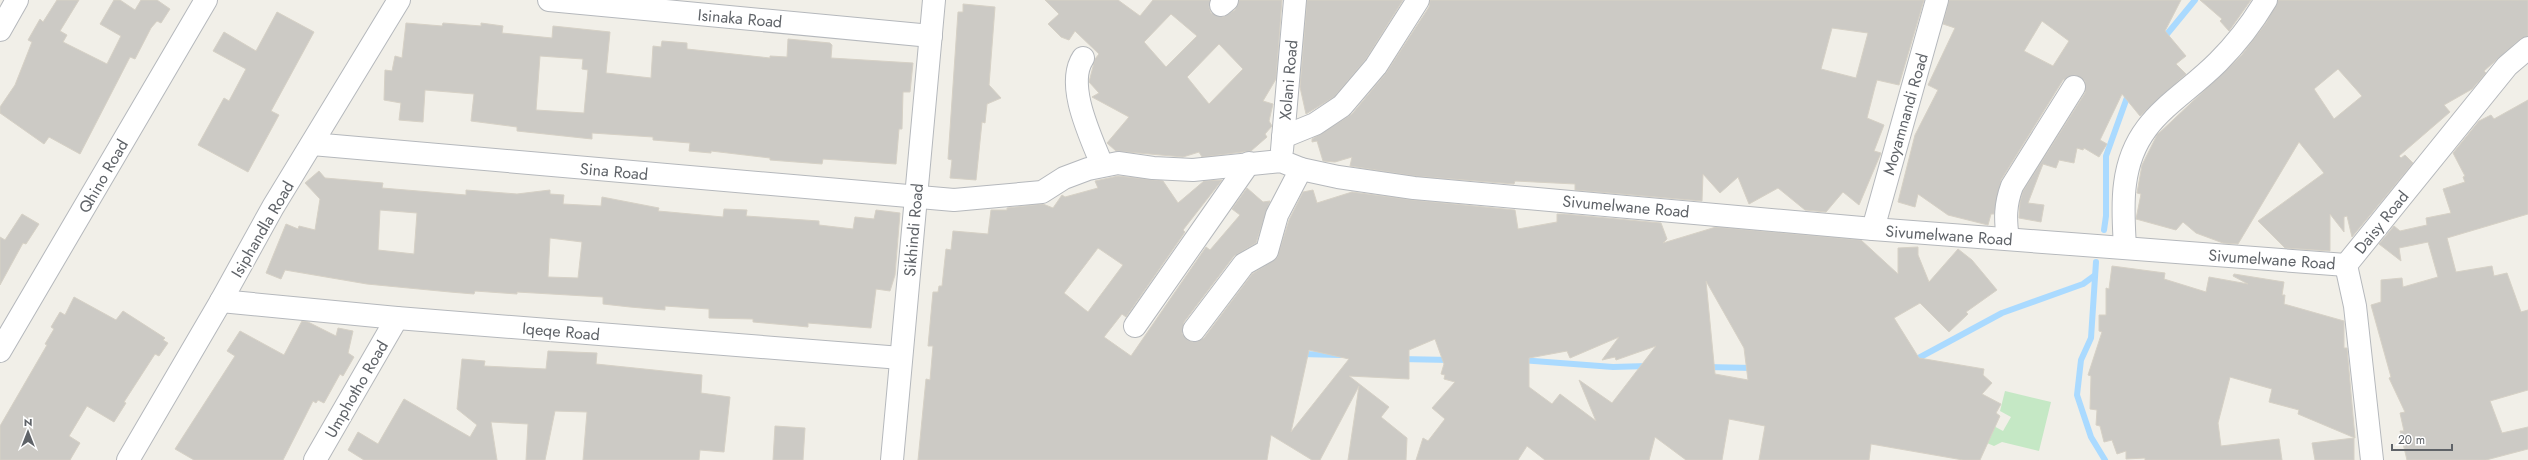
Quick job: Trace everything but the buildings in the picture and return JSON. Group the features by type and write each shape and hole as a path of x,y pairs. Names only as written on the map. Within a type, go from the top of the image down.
{"street":[{"path":"0,30 17,0"},
{"name":"Qhino Road","path":"0,351 206,0"},
{"name":"Isiphandla Road","path":"128,460 221,301 273,207 399,0"},
{"name":"Isinaka Road","path":"549,0 931,36"},
{"name":"Sikhindi Road","path":"892,460 934,0"},
{"name":"Xolani Road","path":"1281,160 1295,0"},
{"path":"1283,137 1315,124 1342,106 1376,66 1418,0"},
{"name":"Moyamnandi Road","path":"1873,229 1937,0"},
{"path":"2125,248 2125,183 2138,140 2152,118 2217,63 2235,44 2266,0"},
{"name":"Daisy Road","path":"2372,460 2355,306 2346,265 2507,66 2528,48"},
{"path":"1083,58 1077,70 1076,80 1084,118 1102,164"},
{"path":"2008,239 2005,217 2012,186 2074,87"},
{"name":"Sina Road","path":"312,144 915,198"},
{"name":"Sivumelwane Road","path":"915,198 954,200 1042,192 1064,178 1102,164 1118,162 1153,168 1193,170 1281,160 1301,169 1338,177 1414,188 1873,229 2346,265"},
{"path":"1135,326 1249,163"},
{"path":"1194,330 1244,264 1266,251 1277,215 1301,169"},
{"name":"Iqeqe Road","path":"221,301 397,318 901,358"},
{"name":"Umphotho Road","path":"315,460 397,318"}],"green space":[{"path":"2005,391 2051,402 2039,451 2002,442 1994,446 1987,443 1990,424 2003,431 2011,417 2000,411"}],"waterway":[{"path":"2163,39 2195,0"},
{"path":"2104,230 2106,216 2106,156 2129,92"},
{"path":"2096,262 2091,338 2081,360 2077,395 2091,437 2105,460"},
{"path":"1913,361 2002,313 2083,284 2094,276"},
{"path":"1301,354 1340,355"},
{"path":"1401,359 1450,360"},
{"path":"1521,360 1613,367 1647,366"},
{"path":"1707,367 1753,368"}]}
